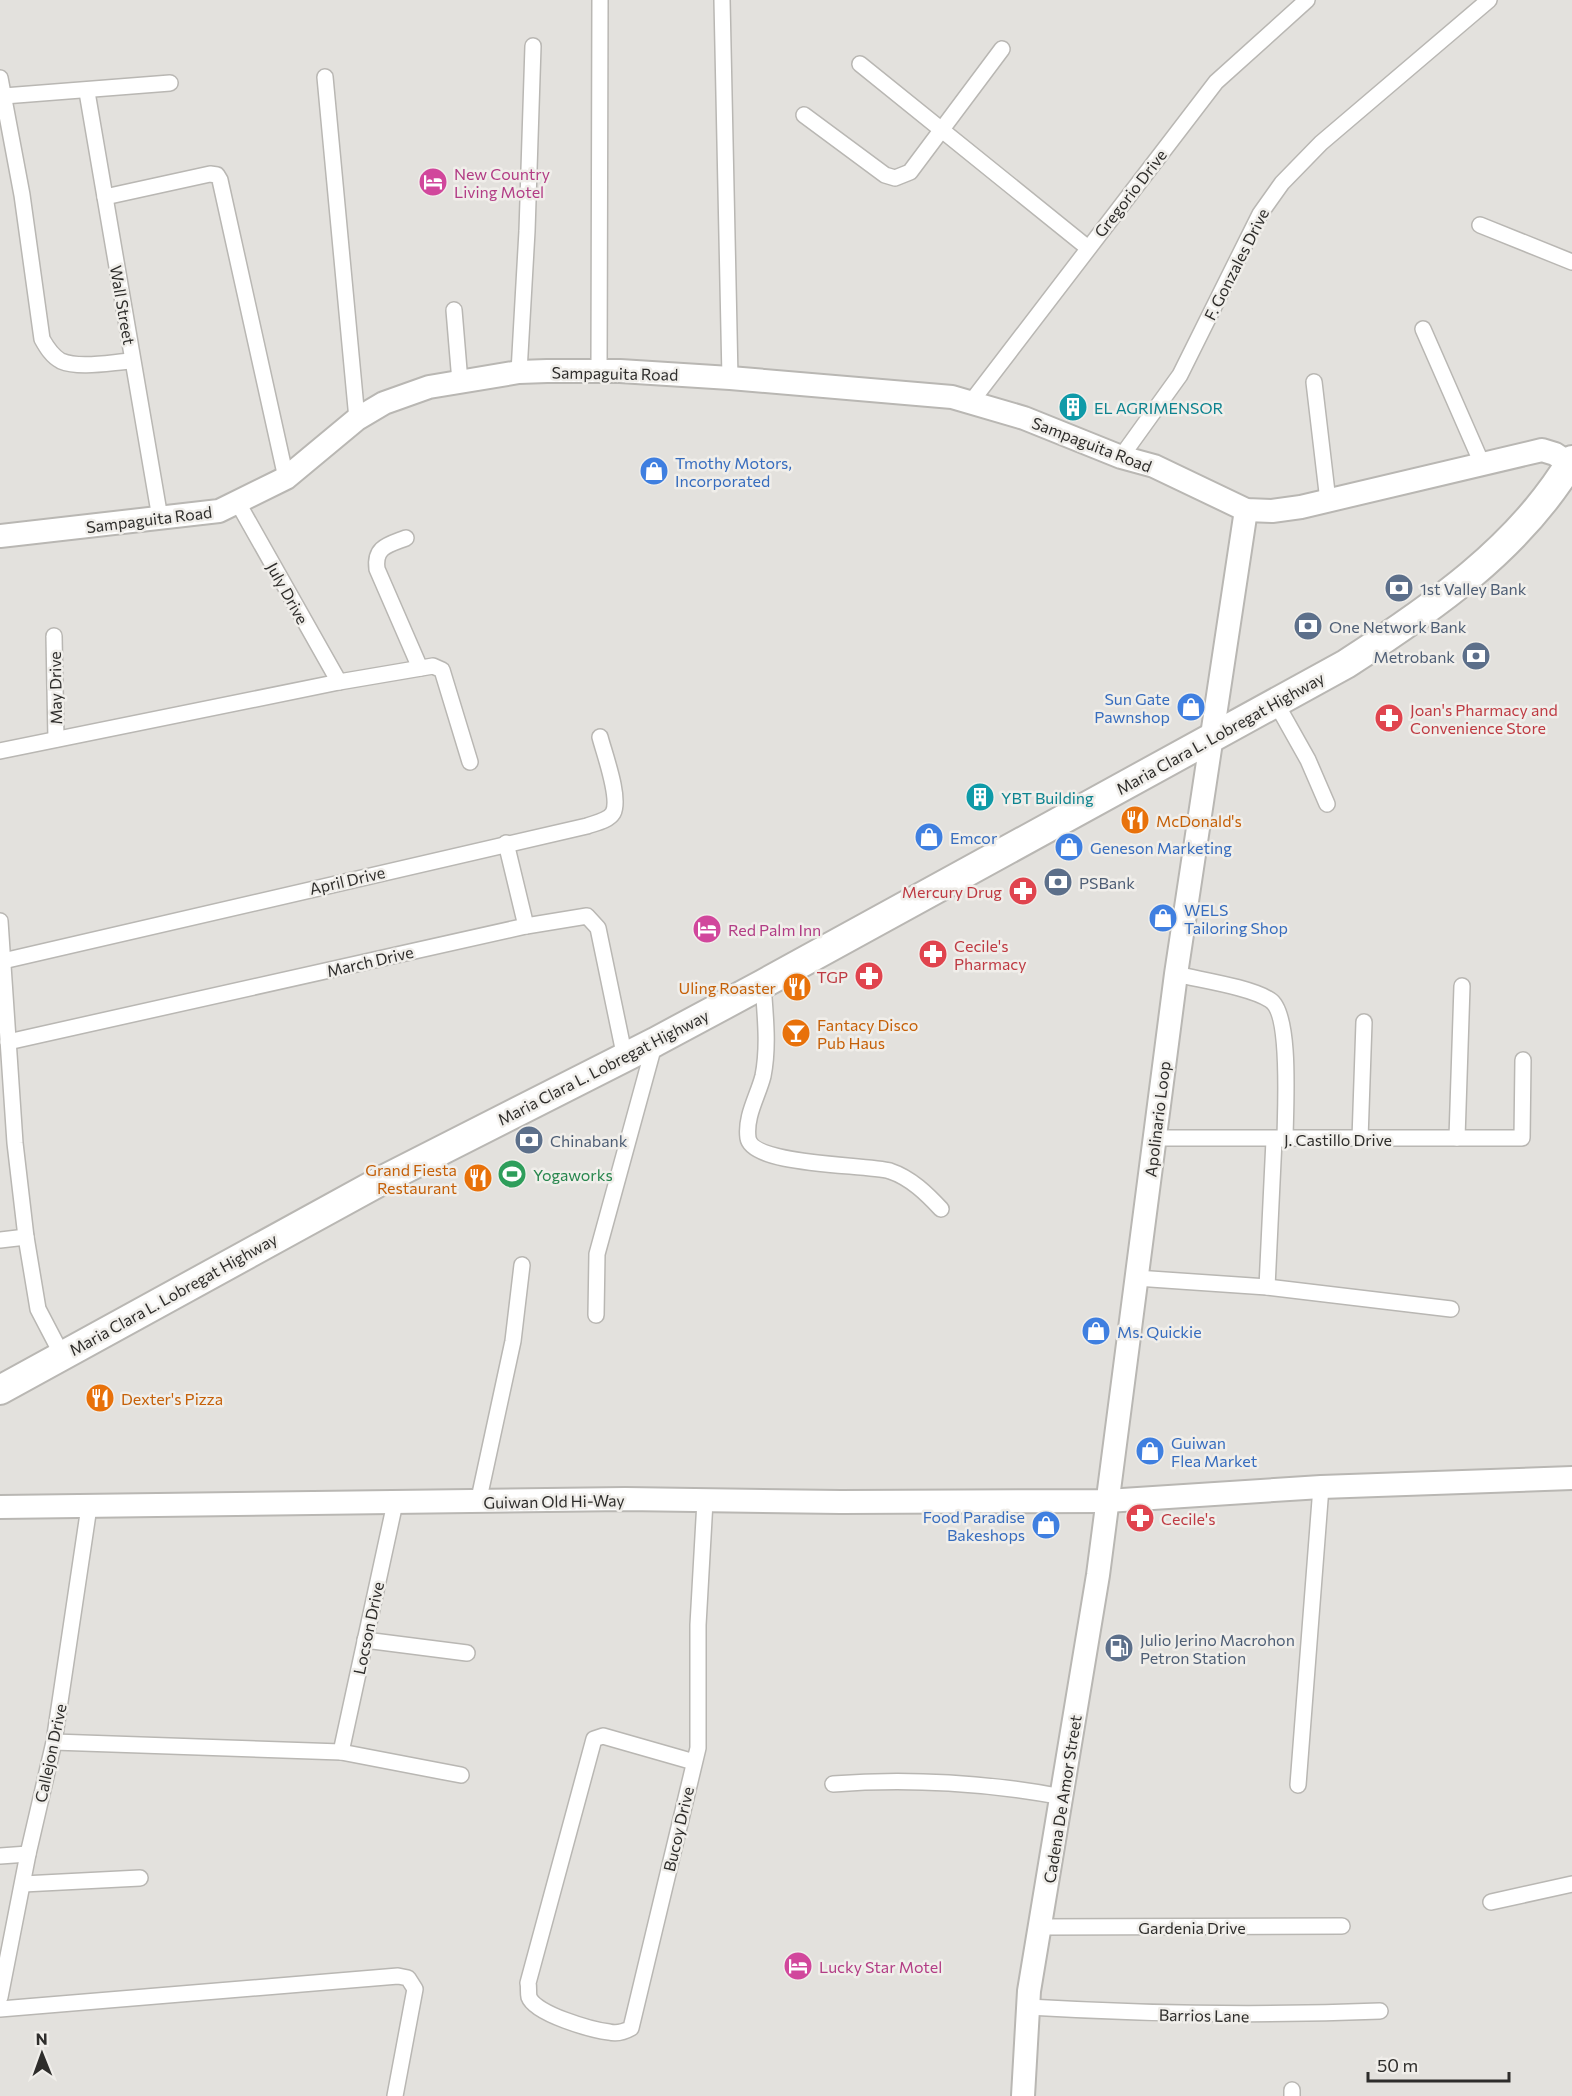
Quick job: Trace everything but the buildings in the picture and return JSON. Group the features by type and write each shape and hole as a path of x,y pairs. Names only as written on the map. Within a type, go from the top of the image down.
{"highway":[{"name":"Maria Clara L. Lobregat Highway","path":"0,1390 379,1182 625,1058 763,984 1346,664 1402,628 1474,572 1533,514 1571,462"}],"street":[{"path":"599,370 600,0"},
{"path":"722,0 730,378"},
{"name":"Gregorio Drive","path":"971,402 1216,82 1307,0"},
{"name":"F. Gonzales Drive","path":"1121,457 1180,375 1260,214 1282,183 1322,143 1489,0"},
{"path":"519,372 527,231 533,46"},
{"path":"804,115 878,171 895,178 910,172 1002,49"},
{"path":"860,64 1088,248"},
{"path":"325,76 357,419"},
{"path":"0,78 22,195 42,339 51,353 62,361 81,363 132,361"},
{"path":"4,96 87,92 170,83"},
{"name":"Wall Street","path":"87,92 160,518"},
{"path":"105,197 210,174 217,175 220,180 286,478"},
{"path":"1480,225 1572,262"},
{"path":"454,310 460,382"},
{"path":"1423,329 1483,466"},
{"name":"Sampaguita Road","path":"0,536 219,511 286,478 357,419 384,404 429,387 519,372 599,370 935,395 971,402 1024,418 1121,457 1154,466 1246,510 1272,511 1328,501 1483,466 1542,450 1555,453 1571,462"},
{"path":"1314,382 1328,501"},
{"name":"July Drive","path":"238,503 339,682"},
{"path":"1211,737 1246,510"},
{"path":"406,538 383,546 376,559 378,569 420,668"},
{"name":"May Drive","path":"54,636 56,739"},
{"path":"0,751 339,682 433,666 442,670 470,762"},
{"path":"1276,703 1308,760 1327,804"},
{"name":"April Drive","path":"3,961 587,826 606,819 613,812 615,799 600,737"},
{"name":"Apolinario Loop","path":"1107,1501 1176,974 1211,737"},
{"path":"506,843 526,926"},
{"name":"March Drive","path":"8,1042 526,926 581,916 592,919 598,928 625,1058"},
{"path":"0,921 3,1003 26,1237 38,1309 62,1355"},
{"path":"1176,974 1259,995 1272,1001 1280,1012 1284,1031 1279,1140 1267,1287"},
{"path":"763,984 765,1056 763,1075 747,1124 748,1141 756,1150 783,1158 891,1172 924,1190 941,1209"},
{"path":"1457,1138 1462,986"},
{"path":"1360,1139 1364,1022"},
{"path":"596,1315 597,1254 655,1042"},
{"name":"J. Castillo Drive","path":"1154,1138 1279,1140 1522,1138 1523,1060"},
{"path":"0,1240 26,1237"},
{"path":"478,1503 513,1341 522,1265"},
{"path":"1136,1278 1267,1287 1451,1309"},
{"name":"Guiwan Old Hi-Way","path":"0,1508 478,1503 625,1499 1107,1501 1321,1487 1572,1478"},
{"path":"1298,1785 1321,1487"},
{"name":"Bucoy Drive","path":"694,1762 603,1736 594,1739 528,1983 529,1998 537,2007 552,2015 609,2033 622,2033 631,2028 698,1748 698,1626 705,1501"},
{"name":"Cadena De Amor Street","path":"1023,2096 1028,2007 1063,1797 1107,1501"},
{"name":"Locson Drive","path":"341,1752 395,1503"},
{"name":"Callejon Drive","path":"1,1993 28,1854 54,1742 89,1507"},
{"path":"365,1640 467,1653"},
{"path":"54,1742 341,1752 461,1775"},
{"path":"833,1784 954,1784 1002,1787 1063,1797"},
{"path":"0,1856 28,1854"},
{"path":"23,1884 140,1878"},
{"path":"1491,1902 1572,1884"},
{"name":"Gardenia Drive","path":"1041,1927 1342,1926"},
{"path":"0,2009 379,1977 408,1978 415,1989 395,2096"},
{"name":"Barrios Lane","path":"1028,2007 1179,2015 1272,2016 1380,2011"}],"place":[{"name":"New Country Living Motel","path":"433,182"},
{"name":"EL AGRIMENSOR","path":"1073,407"},
{"name":"Tmothy Motors, Incorporated","path":"654,471"},
{"name":"1st Valley Bank","path":"1399,588"},
{"name":"One Network Bank","path":"1308,626"},
{"name":"Metrobank","path":"1476,656"},
{"name":"Sun Gate Pawnshop","path":"1191,707"},
{"name":"Joan's Pharmacy and Convenience Store","path":"1389,718"},
{"name":"YBT Building","path":"980,797"},
{"name":"McDonald's","path":"1135,820"},
{"name":"Emcor","path":"929,837"},
{"name":"Geneson Marketing","path":"1069,847"},
{"name":"PSBank","path":"1058,882"},
{"name":"Mercury Drug","path":"1023,891"},
{"name":"WELS Tailoring Shop","path":"1163,918"},
{"name":"Red Palm Inn","path":"707,929"},
{"name":"Cecile's Pharmacy","path":"933,954"},
{"name":"TGP","path":"869,976"},
{"name":"Uling Roaster","path":"797,987"},
{"name":"Fantacy Disco Pub Haus","path":"796,1033"},
{"name":"Chinabank","path":"529,1140"},
{"name":"Yogaworks","path":"512,1174"},
{"name":"Grand Fiesta Restaurant","path":"478,1178"},
{"name":"Ms. Quickie","path":"1096,1331"},
{"name":"Dexter's Pizza","path":"100,1398"},
{"name":"Guiwan Flea Market","path":"1150,1451"},
{"name":"Cecile's","path":"1140,1518"},
{"name":"Food Paradise Bakeshops","path":"1046,1525"},
{"name":"Julio Jerino Macrohon Petron Station","path":"1119,1648"},
{"name":"Lucky Star Motel","path":"798,1966"}]}
